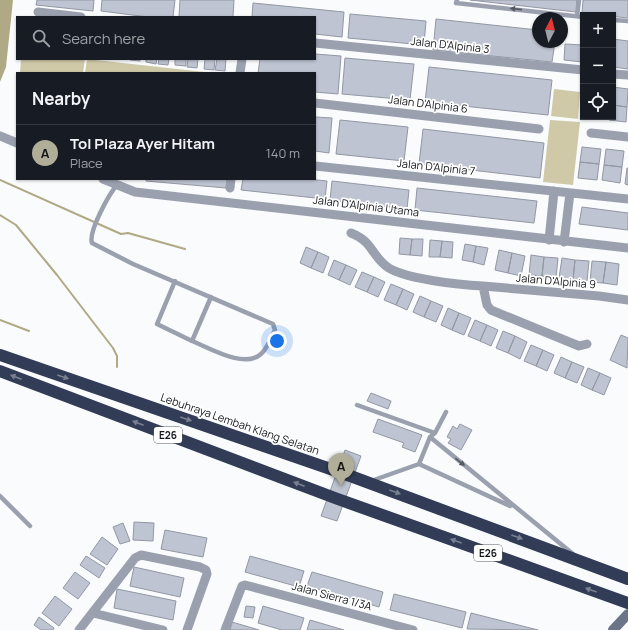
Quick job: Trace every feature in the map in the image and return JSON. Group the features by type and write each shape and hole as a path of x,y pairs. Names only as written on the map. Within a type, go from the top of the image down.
{"highway":[{"name":"Lebuhraya Lembah Klang Selatan","path":"0,355 368,482 628,579"},
{"name":"E26","path":"0,371 335,498 628,603"}],"main road":[{"path":"614,628 628,614"}],"street":[{"path":"38,12 72,16"},
{"name":"Jalan D'Alpinia 3","path":"316,43 580,70"},
{"path":"240,72 242,60"},
{"path":"616,74 628,75"},
{"name":"Jalan D'Alpinia 6","path":"316,103 539,129"},
{"path":"591,132 628,137"},
{"path":"0,136 16,143"},
{"name":"Jalan D'Alpinia 7","path":"316,166 628,199"},
{"name":"Jalan D'Alpinia Utama","path":"105,180 136,192 564,242 628,248"},
{"path":"549,240 554,191"},
{"path":"564,242 570,193"},
{"path":"551,221 567,224"},
{"name":"Jalan D'Alpinia 9","path":"351,232 364,238 380,260 392,270 421,278 456,285 600,296 628,300"},
{"path":"483,286 487,305 491,310 579,346 587,344"},
{"path":"79,630 135,558 141,555 200,567 206,570 207,574 187,630"},
{"name":"Jalan Sierra 1/3A","path":"225,630 242,586 245,584 390,627 413,630"},
{"path":"93,613 163,630"}],"lane":[{"path":"577,16 579,0"},
{"path":"457,1 580,16"},
{"path":"616,20 628,22"},
{"path":"117,185 109,194 92,235 92,243 273,324 275,330 263,353 251,359 241,360 157,324 175,281"},
{"path":"192,340 211,297"},
{"path":"357,405 435,433"},
{"path":"419,464 430,437 435,433 446,412"},
{"path":"430,437 583,562"},
{"path":"368,482 419,464 516,508"},
{"path":"0,496 30,526"}],"shaded area":[{"path":"0,0 13,0 6,67 0,82"},
{"path":"21,60 85,60 83,72 20,72"},
{"path":"87,60 96,60 204,72 85,72"},
{"path":"554,89 580,92 578,119 551,116"},
{"path":"550,120 580,122 573,185 543,182"}],"building":[{"path":"37,0 94,0 93,11 36,5"},
{"path":"102,0 175,0 173,16 140,16 101,11"},
{"path":"180,0 234,0 233,16 179,16"},
{"path":"470,0 577,0 576,12"},
{"path":"583,0 628,0 628,18 616,17 616,12 582,12"},
{"path":"253,3 344,12 342,37 316,34 316,16 252,16"},
{"path":"350,14 426,21 424,45 348,38"},
{"path":"436,19 532,29 532,48 554,48 552,62 433,50"},
{"path":"616,39 628,41 628,69 616,67"},
{"path":"568,44 580,45 580,62 564,60 565,48 568,48"},
{"path":"316,54 341,56 338,94 316,92 316,72 258,72 260,60 316,60"},
{"path":"345,58 414,64 410,100 342,94"},
{"path":"146,60 157,60 156,64 146,62"},
{"path":"159,60 169,60 168,65 158,64"},
{"path":"175,60 186,60 186,66 175,65"},
{"path":"188,60 198,60 197,68 187,67"},
{"path":"205,60 215,60 214,70 204,69"},
{"path":"217,60 226,60 225,71 215,70"},
{"path":"429,67 552,80 548,115 425,102"},
{"path":"616,87 628,89 627,107 616,105"},
{"path":"616,105 627,107 626,122 609,120 616,120"},
{"path":"316,117 332,118 329,153 316,151"},
{"path":"340,120 408,127 404,161 336,154"},
{"path":"423,129 544,143 540,178 419,164"},
{"path":"582,147 601,149 599,164 580,162"},
{"path":"606,149 624,151 622,167 604,165"},
{"path":"580,162 599,164 597,180 578,178"},
{"path":"604,165 622,167 620,183 602,180"},
{"path":"628,168 628,185 625,184"},
{"path":"146,180 227,180 226,188"},
{"path":"243,180 327,181 325,199 241,190"},
{"path":"332,181 409,190 407,209 330,200"},
{"path":"417,188 537,201 534,223 415,210"},
{"path":"582,207 628,213 628,230 579,224"},
{"path":"400,238 412,239 410,255 399,254"},
{"path":"412,239 423,239 422,256 410,255"},
{"path":"430,240 442,241 440,257 429,257"},
{"path":"442,241 453,242 452,258 440,257"},
{"path":"465,244 476,246 473,262 462,260"},
{"path":"476,246 488,248 484,265 473,262"},
{"path":"306,247 318,252 311,268 300,263"},
{"path":"499,250 512,253 508,273 495,270"},
{"path":"318,252 329,257 323,273 311,268"},
{"path":"512,253 525,256 521,276 508,273"},
{"path":"531,255 544,257 542,276 529,275"},
{"path":"544,257 558,258 556,278 542,276"},
{"path":"562,258 575,260 573,280 559,278"},
{"path":"334,260 346,265 339,280 328,275"},
{"path":"575,260 589,261 587,281 573,280"},
{"path":"592,261 606,262 603,283 590,282"},
{"path":"606,262 619,264 617,285 603,283"},
{"path":"346,265 357,270 350,285 339,280"},
{"path":"362,272 374,277 367,292 355,287"},
{"path":"374,277 385,282 378,297 367,292"},
{"path":"391,284 403,289 396,305 384,300"},
{"path":"403,289 414,294 407,310 396,305"},
{"path":"420,296 431,301 424,317 413,312"},
{"path":"431,301 443,306 436,322 424,317"},
{"path":"448,308 459,313 452,330 441,325"},
{"path":"459,313 471,318 464,335 452,330"},
{"path":"475,320 487,325 480,341 468,336"},
{"path":"487,325 498,330 491,346 480,341"},
{"path":"503,331 515,336 508,353 496,348"},
{"path":"621,335 628,338 627,368 610,360"},
{"path":"515,336 527,342 520,359 508,353"},
{"path":"531,345 543,350 536,366 524,361"},
{"path":"543,350 554,355 547,371 536,366"},
{"path":"561,357 572,362 565,378 554,373"},
{"path":"572,362 584,367 577,383 565,378"},
{"path":"588,368 600,373 592,390 581,385"},
{"path":"600,373 611,378 604,395 592,390"},
{"path":"371,393 391,401 388,409 367,401"},
{"path":"378,419 422,435 415,452 402,447 404,443 373,432"},
{"path":"460,424 472,430 461,450 448,443 451,439 447,437 453,426 457,429"},
{"path":"345,450 361,456 337,521 321,516"},
{"path":"134,522 154,523 153,541 133,540"},
{"path":"123,523 130,541 120,544 113,527"},
{"path":"165,530 207,538 203,557 161,549"},
{"path":"102,537 118,549 107,565 90,554"},
{"path":"86,556 105,568 99,578 80,565"},
{"path":"250,556 304,571 299,587 245,572"},
{"path":"134,567 184,578 180,597 130,586"},
{"path":"75,572 90,583 78,599 63,588"},
{"path":"312,572 383,592 379,607 307,586"},
{"path":"117,589 176,601 173,620 114,608"},
{"path":"394,594 466,612 462,628 390,610"},
{"path":"55,596 72,609 59,626 42,613"},
{"path":"246,606 255,607 253,618 244,617"},
{"path":"263,606 304,618 300,630 282,630 258,623"},
{"path":"471,613 538,630 467,629"},
{"path":"39,617 54,628 53,630 41,630 34,625"},
{"path":"310,620 344,630 307,630"},
{"path":"232,622 259,630 230,630"}],"waterway":[{"path":"0,180 121,234 128,233 185,249"},
{"path":"0,215 16,225 57,275 113,348 117,356 117,367"},
{"path":"0,320 29,331"}],"place":[{"name":"Tol Plaza Ayer Hitam","path":"341,486"}]}
